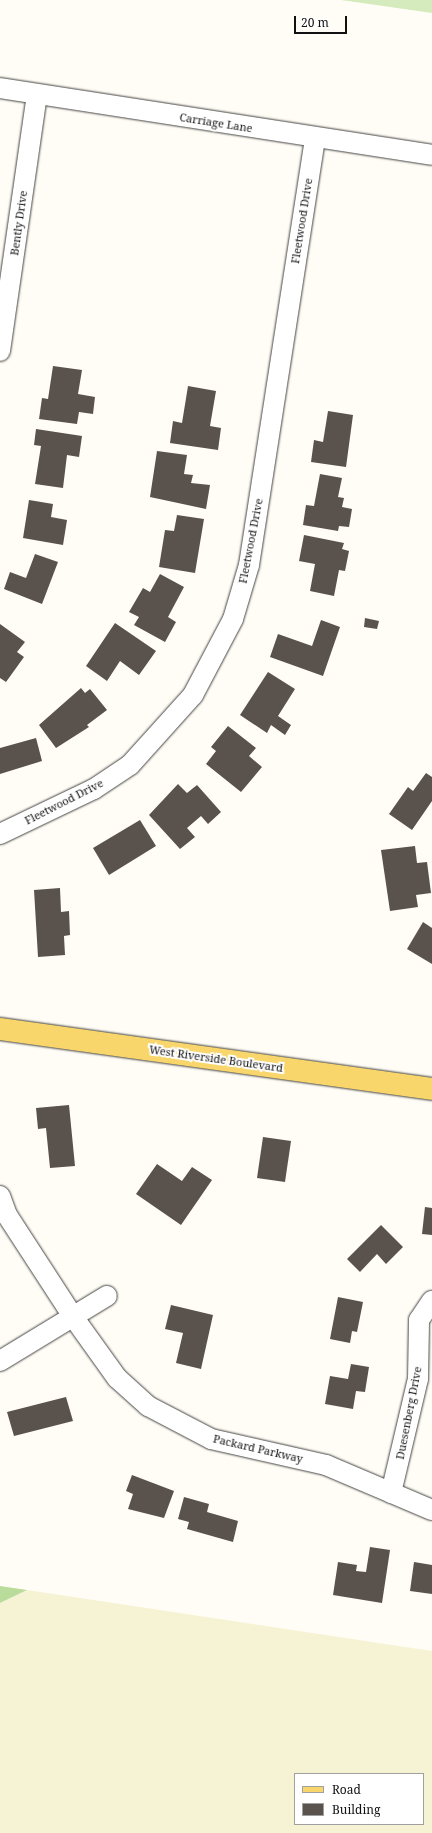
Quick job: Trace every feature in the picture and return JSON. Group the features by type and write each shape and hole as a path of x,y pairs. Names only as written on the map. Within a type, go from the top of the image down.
{"main road":[{"name":"West Riverside Boulevard","path":"0,1029 432,1089"}],"street":[{"name":"Carriage Lane","path":"0,88 315,139 432,155"},
{"name":"Bently Drive","path":"0,351 37,94"},
{"name":"Fleetwood Drive","path":"0,834 94,789 130,765 193,695 233,619 249,565 315,139"},
{"name":"Packard Parkway","path":"0,1196 7,1215 74,1318 117,1378 148,1406 174,1421 211,1439 326,1465 432,1510"},
{"path":"0,1361 74,1318 107,1296"},
{"name":"Duesenberg Drive","path":"391,1493 405,1445 418,1378 419,1320 428,1305"}],"shaded area":[{"path":"27,1590 432,1651 432,1833 0,1833 0,1603"}],"green space":[{"path":"341,0 432,0 432,13"},
{"path":"0,1586 27,1590 0,1603"}],"building":[{"path":"53,366 82,370 78,394 95,397 93,414 79,412 77,424 39,419 42,398 48,399"},
{"path":"188,386 216,391 210,426 221,428 218,450 170,443 173,421 182,423"},
{"path":"328,411 353,415 346,467 311,462 314,440 323,442"},
{"path":"36,429 82,436 79,457 67,455 63,488 35,484 41,446 34,445"},
{"path":"157,451 187,455 184,474 193,475 191,483 210,485 206,509 150,497"},
{"path":"320,474 342,478 338,497 344,498 342,507 352,509 349,527 339,526 338,531 303,525 306,505 314,506"},
{"path":"29,500 53,504 51,517 67,520 63,545 23,538"},
{"path":"177,515 204,519 195,573 159,567 165,530 174,531"},
{"path":"304,535 344,543 342,549 349,551 345,571 339,570 334,596 310,591 315,564 299,561"},
{"path":"35,554 58,562 42,604 4,589 10,572 26,578"},
{"path":"160,574 184,587 168,617 176,622 165,642 134,625 139,617 129,612 143,588 150,592"},
{"path":"365,618 379,621 377,629 364,627"},
{"path":"321,620 340,627 323,676 270,657 278,634 312,646"},
{"path":"115,623 156,651 139,675 120,661 107,681 86,666"},
{"path":"0,624 25,642 17,652 24,657 6,682 0,678"},
{"path":"268,672 295,689 278,716 291,725 285,735 271,725 267,733 240,715"},
{"path":"81,688 85,693 90,689 107,710 87,725 89,727 56,748 39,725"},
{"path":"228,726 256,748 249,756 262,767 241,792 206,764 216,751 211,747"},
{"path":"36,738 42,761 0,774 0,748"},
{"path":"426,773 432,777 432,801 412,830 389,814 408,787 413,791"},
{"path":"178,784 187,793 197,785 221,812 208,824 201,816 187,828 195,837 180,849 149,815"},
{"path":"140,820 156,846 109,875 93,848"},
{"path":"415,846 417,863 427,862 431,893 416,895 418,907 390,911 381,850"},
{"path":"60,888 61,912 69,911 70,935 64,936 65,955 38,957 34,890"},
{"path":"423,922 432,928 432,964 407,949"},
{"path":"69,1105 75,1166 50,1168 46,1128 38,1129 36,1108"},
{"path":"263,1137 291,1141 285,1182 257,1178"},
{"path":"157,1164 182,1181 192,1167 212,1180 181,1225 136,1194"},
{"path":"425,1207 432,1208 432,1235 422,1234"},
{"path":"381,1225 403,1247 386,1264 377,1254 360,1272 347,1259"},
{"path":"338,1297 363,1302 357,1332 352,1331 350,1343 330,1339"},
{"path":"171,1305 213,1315 201,1369 176,1363 183,1333 165,1329"},
{"path":"351,1364 369,1367 365,1392 356,1391 353,1409 325,1404 330,1376 348,1379"},
{"path":"66,1397 73,1421 14,1436 7,1412"},
{"path":"132,1475 174,1491 164,1518 128,1509 133,1494 126,1491"},
{"path":"184,1497 209,1504 207,1512 238,1521 233,1542 187,1529 189,1522 178,1519"},
{"path":"370,1547 390,1550 382,1603 333,1595 338,1562 357,1565 356,1571 366,1572"},
{"path":"414,1562 432,1565 432,1594 410,1591"}]}
